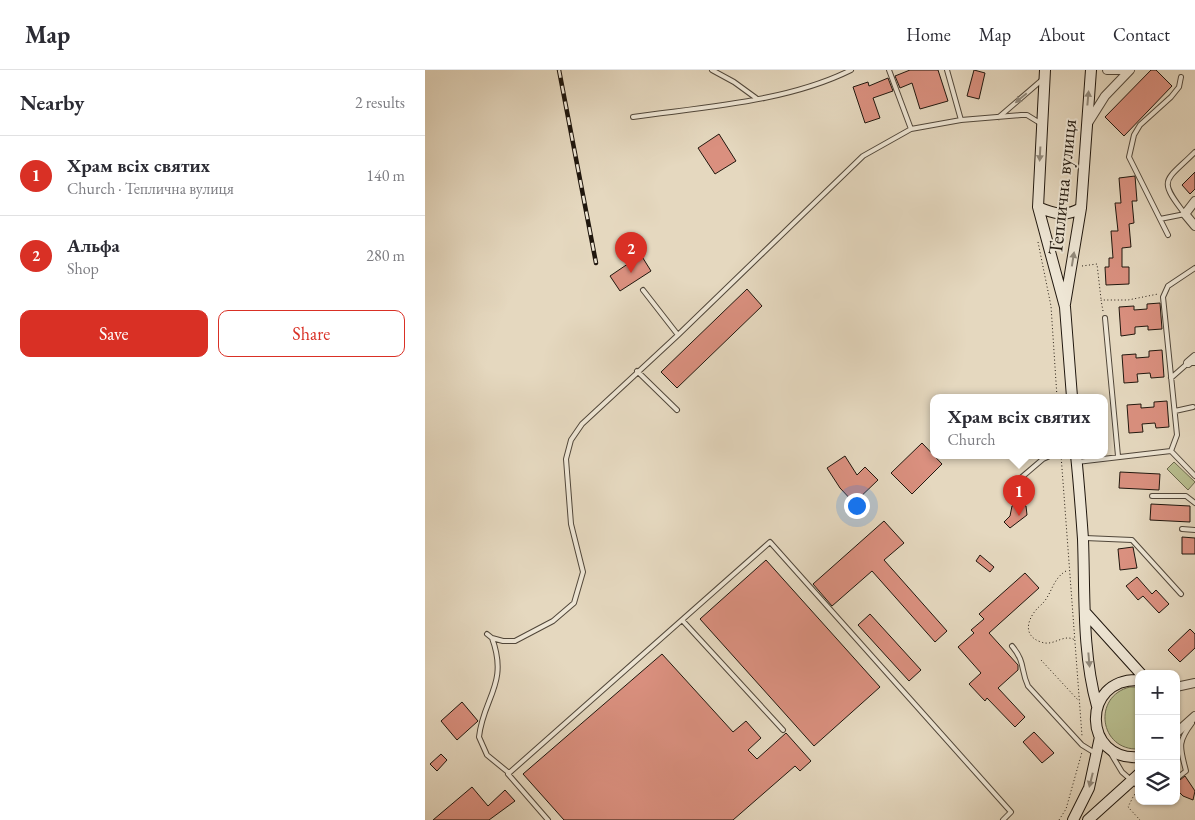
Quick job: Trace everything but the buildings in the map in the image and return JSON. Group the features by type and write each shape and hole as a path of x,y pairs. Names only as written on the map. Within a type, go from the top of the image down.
{"main road":[{"name":"Теплична вулиця","path":"1065,307 1081,208 1091,70"},
{"name":"Теплична вулиця","path":"1045,74 1038,206 1065,307 1072,394"},
{"path":"1038,206 1061,214 1072,213 1081,208"},
{"path":"1077,459 1083,538 1085,612 1091,686 1097,706 1096,727 1108,748 1119,755 1135,757"},
{"path":"1085,612 1137,670"},
{"path":"1097,706 1103,695 1113,686 1124,681 1135,680"},
{"path":"1073,820 1089,788 1100,737"},
{"path":"1088,820 1135,782"}],"street":[{"path":"1107,70 1125,70"},
{"path":"1086,127 1105,96 1130,70"},
{"path":"1195,201 1185,214 1195,226"},
{"path":"1192,363 1195,356"},
{"path":"1180,685 1195,683"},
{"path":"1180,730 1195,718"}],"lane":[{"path":"712,70 734,82 756,98"},
{"path":"633,117 756,98 825,83 851,70"},
{"path":"889,70 911,129"},
{"path":"947,70 961,120"},
{"path":"997,118 1045,74"},
{"path":"1168,235 1129,158 1134,135 1140,125 1171,97 1179,86 1181,77"},
{"path":"487,634 493,638 510,642 553,622 574,603 583,572 571,524 565,470 568,450 581,424 677,335 863,156 911,129 961,120 1027,115 1042,124"},
{"path":"1160,219 1185,214 1169,193 1167,184 1170,176 1195,152"},
{"path":"1171,452 1177,435 1163,295 1168,286 1195,268"},
{"path":"643,290 677,335"},
{"path":"1105,318 1118,456"},
{"path":"1171,378 1192,363"},
{"path":"637,371 677,410"},
{"path":"1175,411 1193,407"},
{"path":"1108,456 1171,452 1195,476"},
{"path":"1009,488 1042,459"},
{"path":"1152,496 1187,496 1195,503"},
{"path":"1182,529 1195,530"},
{"path":"1083,538 1132,540 1181,594"},
{"path":"509,773 770,542 1011,812 1003,820"},
{"path":"682,620 783,730"},
{"path":"493,638 497,655 498,675 479,737 487,755 509,773 548,820"},
{"path":"1012,646 1021,656 1024,677 1028,686 1083,745 1097,755"},
{"path":"1180,775 1185,771 1179,745 1182,736 1195,718"},
{"path":"1108,748 1113,760 1135,780"}],"path":[{"path":"1037,242 1051,306 1057,394"},
{"path":"1079,266 1097,264 1105,318"},
{"path":"1101,300 1163,295"},
{"path":"1059,820 1066,809 1083,745 1061,459"},
{"path":"1066,571 1055,580 1043,602 1031,614 1028,628 1032,636 1040,642 1049,643 1067,637 1075,641"},
{"path":"1041,660 1079,701"},
{"path":"1135,794 1128,808 1140,820"}],"green space":[{"path":"1174,462 1195,482 1188,490 1167,469"},
{"path":"1135,687 1135,748 1126,747 1115,741 1109,733 1105,722 1106,711 1110,701 1118,692"}],"railway":[{"path":"559,70 596,263"}],"place":[{"name":"Альфа","path":"631,273"},
{"name":"Храм всіх святих","path":"1019,516"}]}
